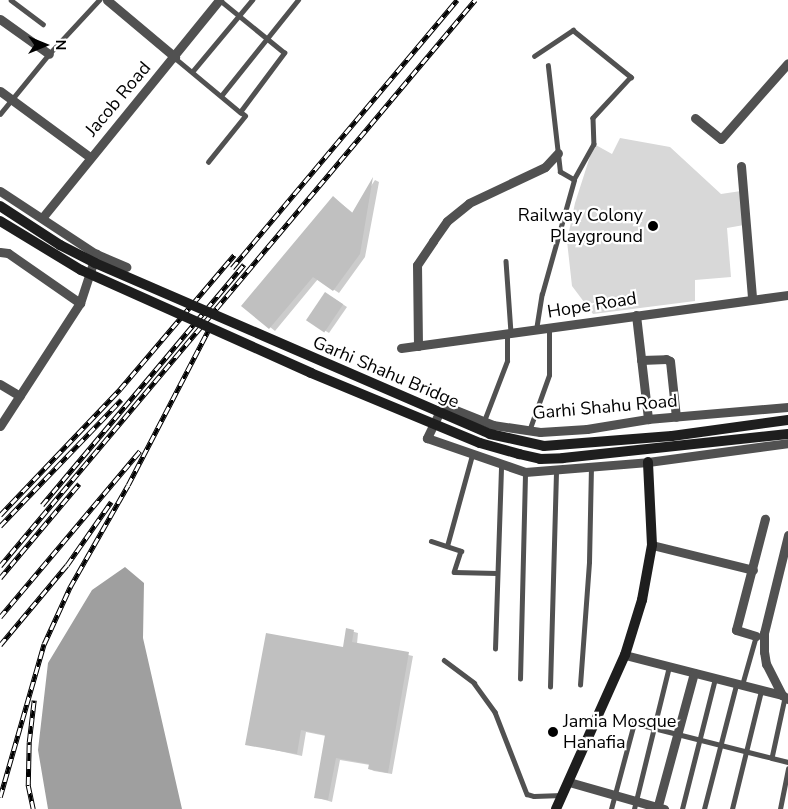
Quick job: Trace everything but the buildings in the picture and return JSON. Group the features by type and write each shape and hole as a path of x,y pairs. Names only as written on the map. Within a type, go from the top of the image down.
{"main road":[{"name":"Garhi Shahu Bridge","path":"0,206 60,245 94,263 490,434 544,446 672,436 788,420"},
{"name":"Garhi Shahu Bridge","path":"0,221 81,270 312,373 480,443 520,454 540,459 563,458 788,434"},
{"path":"556,809 625,655 642,600 652,545 648,462"}],"street":[{"path":"107,0 174,57"},
{"name":"Jacob Road","path":"42,218 219,0"},
{"path":"0,19 49,54"},
{"path":"695,118 721,139 788,63"},
{"path":"0,92 90,157"},
{"path":"418,346 417,264 433,240 448,221 469,203 545,167 558,153"},
{"path":"741,166 752,298"},
{"path":"0,191 96,254 126,267"},
{"path":"0,252 8,253 80,304"},
{"path":"0,426 80,304 96,254"},
{"name":"Hope Road","path":"401,348 536,331 636,314 752,298 788,295"},
{"path":"636,314 648,419"},
{"path":"641,360 666,359 670,361 676,417"},
{"path":"0,384 20,396"},
{"name":"Garhi Shahu Road","path":"788,407 648,419 587,429 529,431 493,425 443,406 427,438 525,472 648,462 788,443"},
{"path":"756,636 736,630 765,519"},
{"path":"785,698 766,664 764,633 788,535"},
{"path":"652,545 752,570"},
{"path":"625,655 785,698"},
{"path":"569,782 614,794 635,805 659,808 694,673"}],"lane":[{"path":"11,0 43,24"},
{"path":"0,114 49,54 98,0"},
{"path":"219,0 284,53 240,112"},
{"path":"192,72 252,0"},
{"path":"221,96 298,0"},
{"path":"534,56 573,30 631,77 593,118 594,144 574,180 542,294 536,331"},
{"path":"174,57 245,116 208,162"},
{"path":"548,66 560,172 574,180"},
{"path":"484,422 507,361 509,334 506,261"},
{"path":"529,431 550,375 549,329"},
{"path":"448,546 472,455"},
{"path":"495,649 501,464"},
{"path":"580,685 589,562 591,466"},
{"path":"550,687 556,470"},
{"path":"520,679 525,472"},
{"path":"431,541 461,551 454,572 498,573"},
{"path":"704,809 720,745 756,636"},
{"path":"444,660 474,683 495,712 527,794 534,796 563,795"},
{"path":"635,805 669,667"},
{"path":"682,809 715,679"},
{"path":"732,809 761,691"},
{"path":"772,758 785,698"},
{"path":"611,809 634,723 788,762"},
{"path":"780,809 788,769"}],"shaded area":[{"name":"Railway Colony Playground","path":"620,138 670,147 721,194 741,191 744,225 727,228 731,277 695,280 695,301 593,314 572,286 567,241 575,203 594,144 612,154"},
{"path":"125,567 144,583 143,638 182,809 48,809 38,750 48,663 92,590"}],"railway":[{"path":"232,268 457,0"},
{"path":"0,566 475,0"},
{"path":"0,515 120,389 234,255"},
{"path":"42,505 244,264"},
{"path":"0,797 44,644 70,587 128,485 211,325"},
{"path":"0,526 121,400"},
{"path":"0,617 140,451"},
{"path":"0,578 79,484"},
{"path":"0,645 67,565 111,502"},
{"path":"33,809 28,785 29,742 34,700"}],"place":[{"name":"Railway Colony Playground","path":"653,226"},
{"name":"Jamia Mosque Hanafia","path":"553,732"}]}
